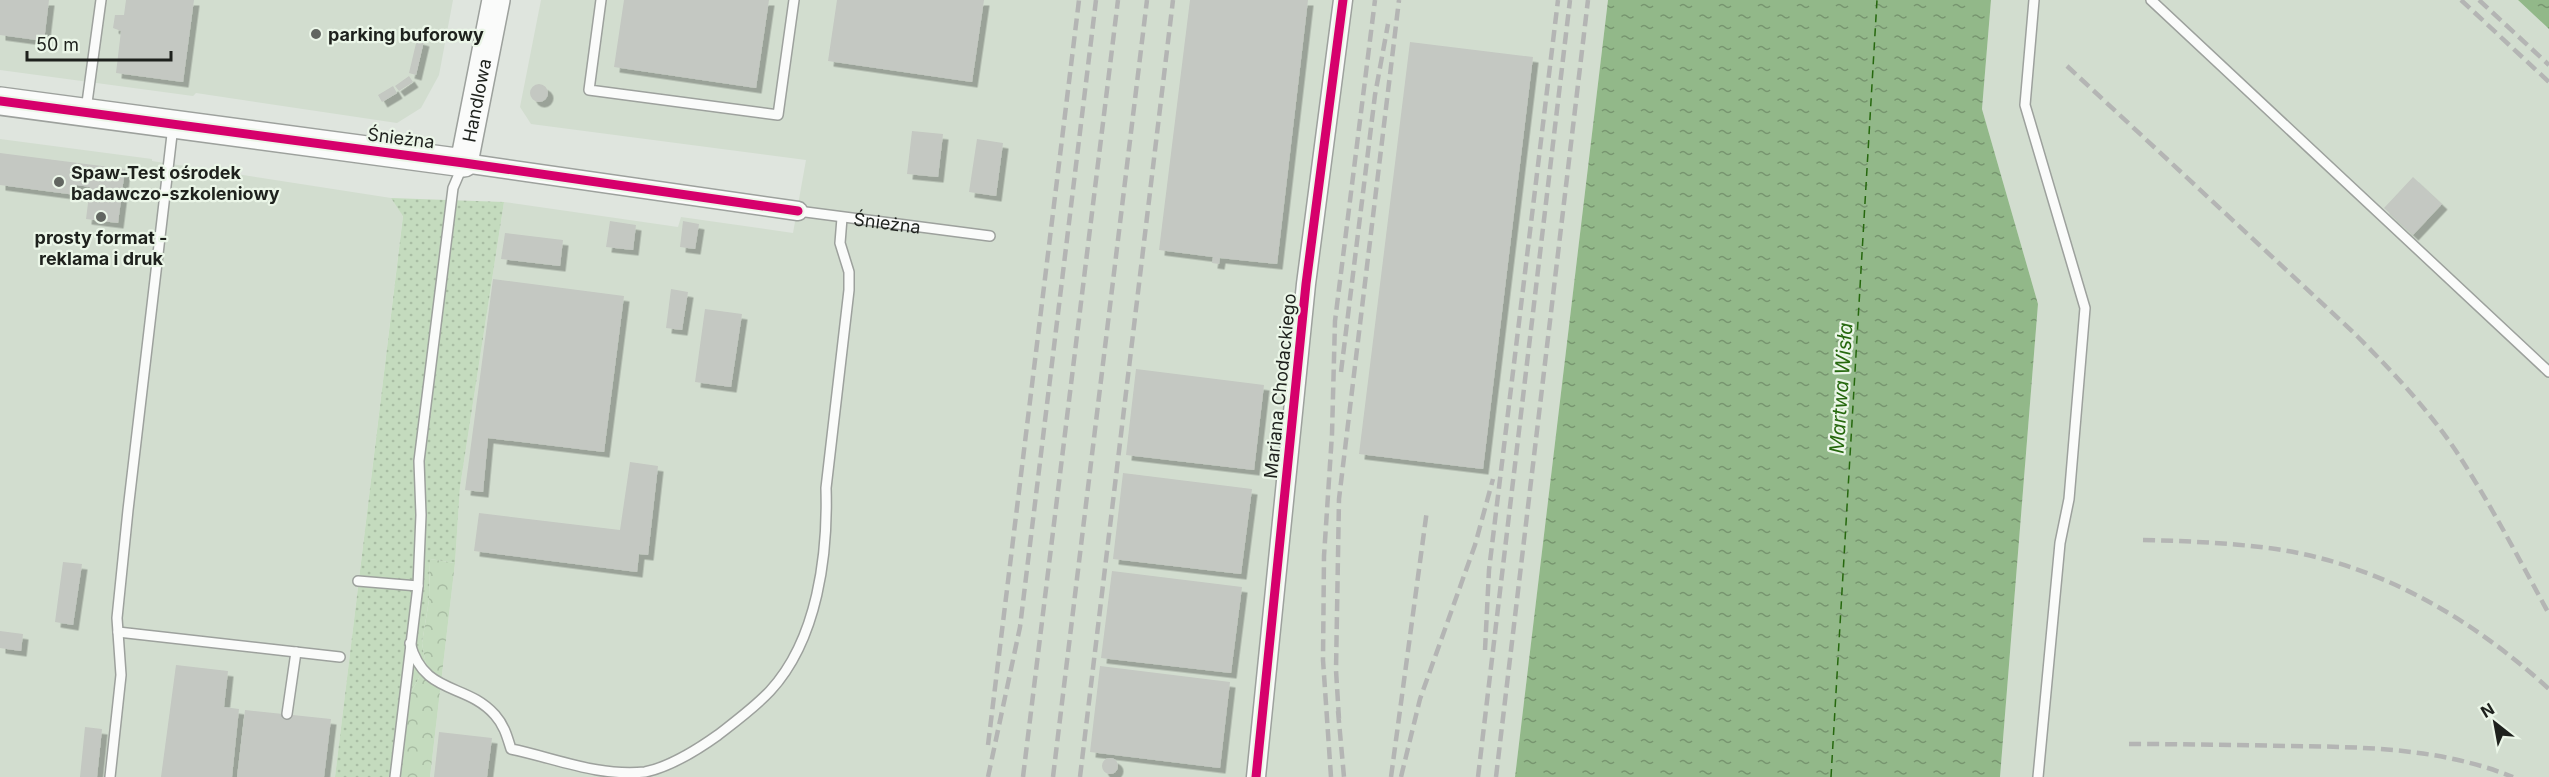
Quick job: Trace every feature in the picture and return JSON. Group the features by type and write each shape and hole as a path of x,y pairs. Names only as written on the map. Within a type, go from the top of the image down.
{"street":[{"name":"Handlowa","path":"464,163 496,0"},
{"name":"Mariana Chodackiego","path":"1256,777 1306,284 1343,0"},
{"name":"Śnieżna","path":"0,101 464,163 798,211"}],"lane":[{"path":"86,113 101,0"},
{"path":"601,0 589,90 778,115 794,0"},
{"path":"2034,0 2025,105 2085,308 2069,499 2060,543 2038,777"},
{"path":"2151,0 2549,372"},
{"path":"110,777 121,675 118,632 128,510 174,124"},
{"path":"395,777 418,586 422,515 420,450 453,188 464,163"},
{"name":"Śnieżna","path":"798,211 990,236"},
{"path":"410,643 414,660 432,680 482,704 495,714 506,730 511,748 582,769 645,772 677,760 705,744 743,716 772,689 797,650 823,570 828,465 849,290 849,272 840,243 842,218"},
{"path":"358,580 418,586"},
{"path":"118,632 340,657"},
{"path":"287,714 296,652"}],"shaded area":[{"path":"0,0 453,0 439,75 421,108 397,123 196,93 193,96 0,70"},
{"path":"541,0 1608,0 1515,777 430,777 455,563 460,487 504,202 678,227 681,217 793,233 806,160 531,124 520,107"},
{"path":"1991,0 2518,0 2549,29 2549,777 2000,777 2038,304 1982,109"},
{"path":"0,139 152,159 152,161 391,198 403,215 335,777 0,777"}],"green space":[{"path":"391,198 504,202 460,487 455,563 430,559 429,600 422,643 426,665 408,698 400,777 335,777 403,216"},
{"path":"430,559 455,563 430,777 400,777 408,698 426,665 422,643 429,600"}],"water":[{"name":"Martwa Wisła","path":"1608,0 1991,0 1982,109 2038,304 2000,777 1515,777"},
{"path":"2518,0 2549,0 2549,29"}],"building":[{"path":"0,0 49,0 44,41 0,35"},
{"path":"126,0 194,0 183,82 116,73 121,31 113,28 115,15 124,15"},
{"path":"624,0 769,0 756,88 614,67"},
{"path":"837,0 984,0 972,82 828,61"},
{"path":"1190,0 1308,0 1277,264 1220,258 1219,264 1212,263 1213,257 1159,250"},
{"path":"417,39 424,41 416,75 409,73"},
{"path":"1410,42 1533,57 1483,469 1359,454"},
{"path":"409,76 413,82 399,91 395,86"},
{"path":"539,84 545,87 548,93 545,99 539,102 533,99 530,93 533,87"},
{"path":"393,86 397,93 382,102 378,95"},
{"path":"912,131 943,134 938,177 907,174"},
{"path":"977,139 1003,143 996,196 969,192"},
{"path":"0,153 125,169 118,223 86,219 90,187 77,185 76,195 0,185"},
{"path":"2413,177 2442,204 2413,235 2384,208"},
{"path":"610,221 636,225 633,250 606,247"},
{"path":"683,221 699,224 695,249 680,247"},
{"path":"505,233 563,240 560,266 501,259"},
{"path":"493,279 624,296 604,452 488,438 483,492 465,490"},
{"path":"671,289 688,292 682,330 666,328"},
{"path":"705,309 742,314 731,387 695,382"},
{"path":"1136,369 1264,385 1254,470 1126,455"},
{"path":"630,462 658,466 648,555 639,554 637,572 474,551 479,513 620,530"},
{"path":"1123,473 1252,489 1241,574 1113,559"},
{"path":"63,562 82,564 73,625 55,622"},
{"path":"1112,571 1242,587 1231,673 1101,658"},
{"path":"0,631 23,634 21,651 0,648"},
{"path":"176,665 228,671 224,707 239,709 232,777 161,777"},
{"path":"1100,666 1230,682 1220,768 1090,752"},
{"path":"245,710 331,719 324,777 237,777"},
{"path":"85,727 102,729 97,777 80,777"},
{"path":"439,732 492,738 487,777 434,777"},
{"path":"1110,758 1118,766 1110,774 1102,766"}],"ferry route":[{"path":"1831,777 1877,0"}],"railway":[{"path":"988,745 1079,0"},
{"path":"988,777 1020,627 1096,0"},
{"path":"1023,777 1118,0"},
{"path":"1053,777 1147,0"},
{"path":"1080,777 1173,0"},
{"path":"1331,777 1323,660 1324,556 1332,434 1335,321 1375,0"},
{"path":"1339,719 1336,670 1339,499 1399,0"},
{"path":"1485,650 1489,570 1558,0"},
{"path":"1478,777 1570,0"},
{"path":"1496,777 1588,0"},
{"path":"2461,0 2549,82"},
{"path":"2479,0 2549,65"},
{"path":"1341,372 1375,95 1388,24"},
{"path":"2067,66 2354,333 2408,390 2445,435 2469,471 2549,614"},
{"path":"1401,777 1420,699 1475,545 1493,479"},
{"path":"1391,777 1427,510"},
{"path":"2143,540 2276,549 2352,568 2423,598 2456,618 2488,639 2549,689"},
{"path":"1338,711 1344,777"},
{"path":"2129,744 2318,746 2403,751 2458,760 2513,777"}],"cycle path":[{"path":"1256,777 1306,284 1343,0"},
{"path":"0,101 464,163 798,211"}],"place":[{"name":"parking buforowy","path":"316,34"},
{"name":"Spaw-Test ośrodek badawczo-szkoleniowy","path":"59,182"},
{"name":"prosty format - reklama i druk","path":"101,217"}]}
